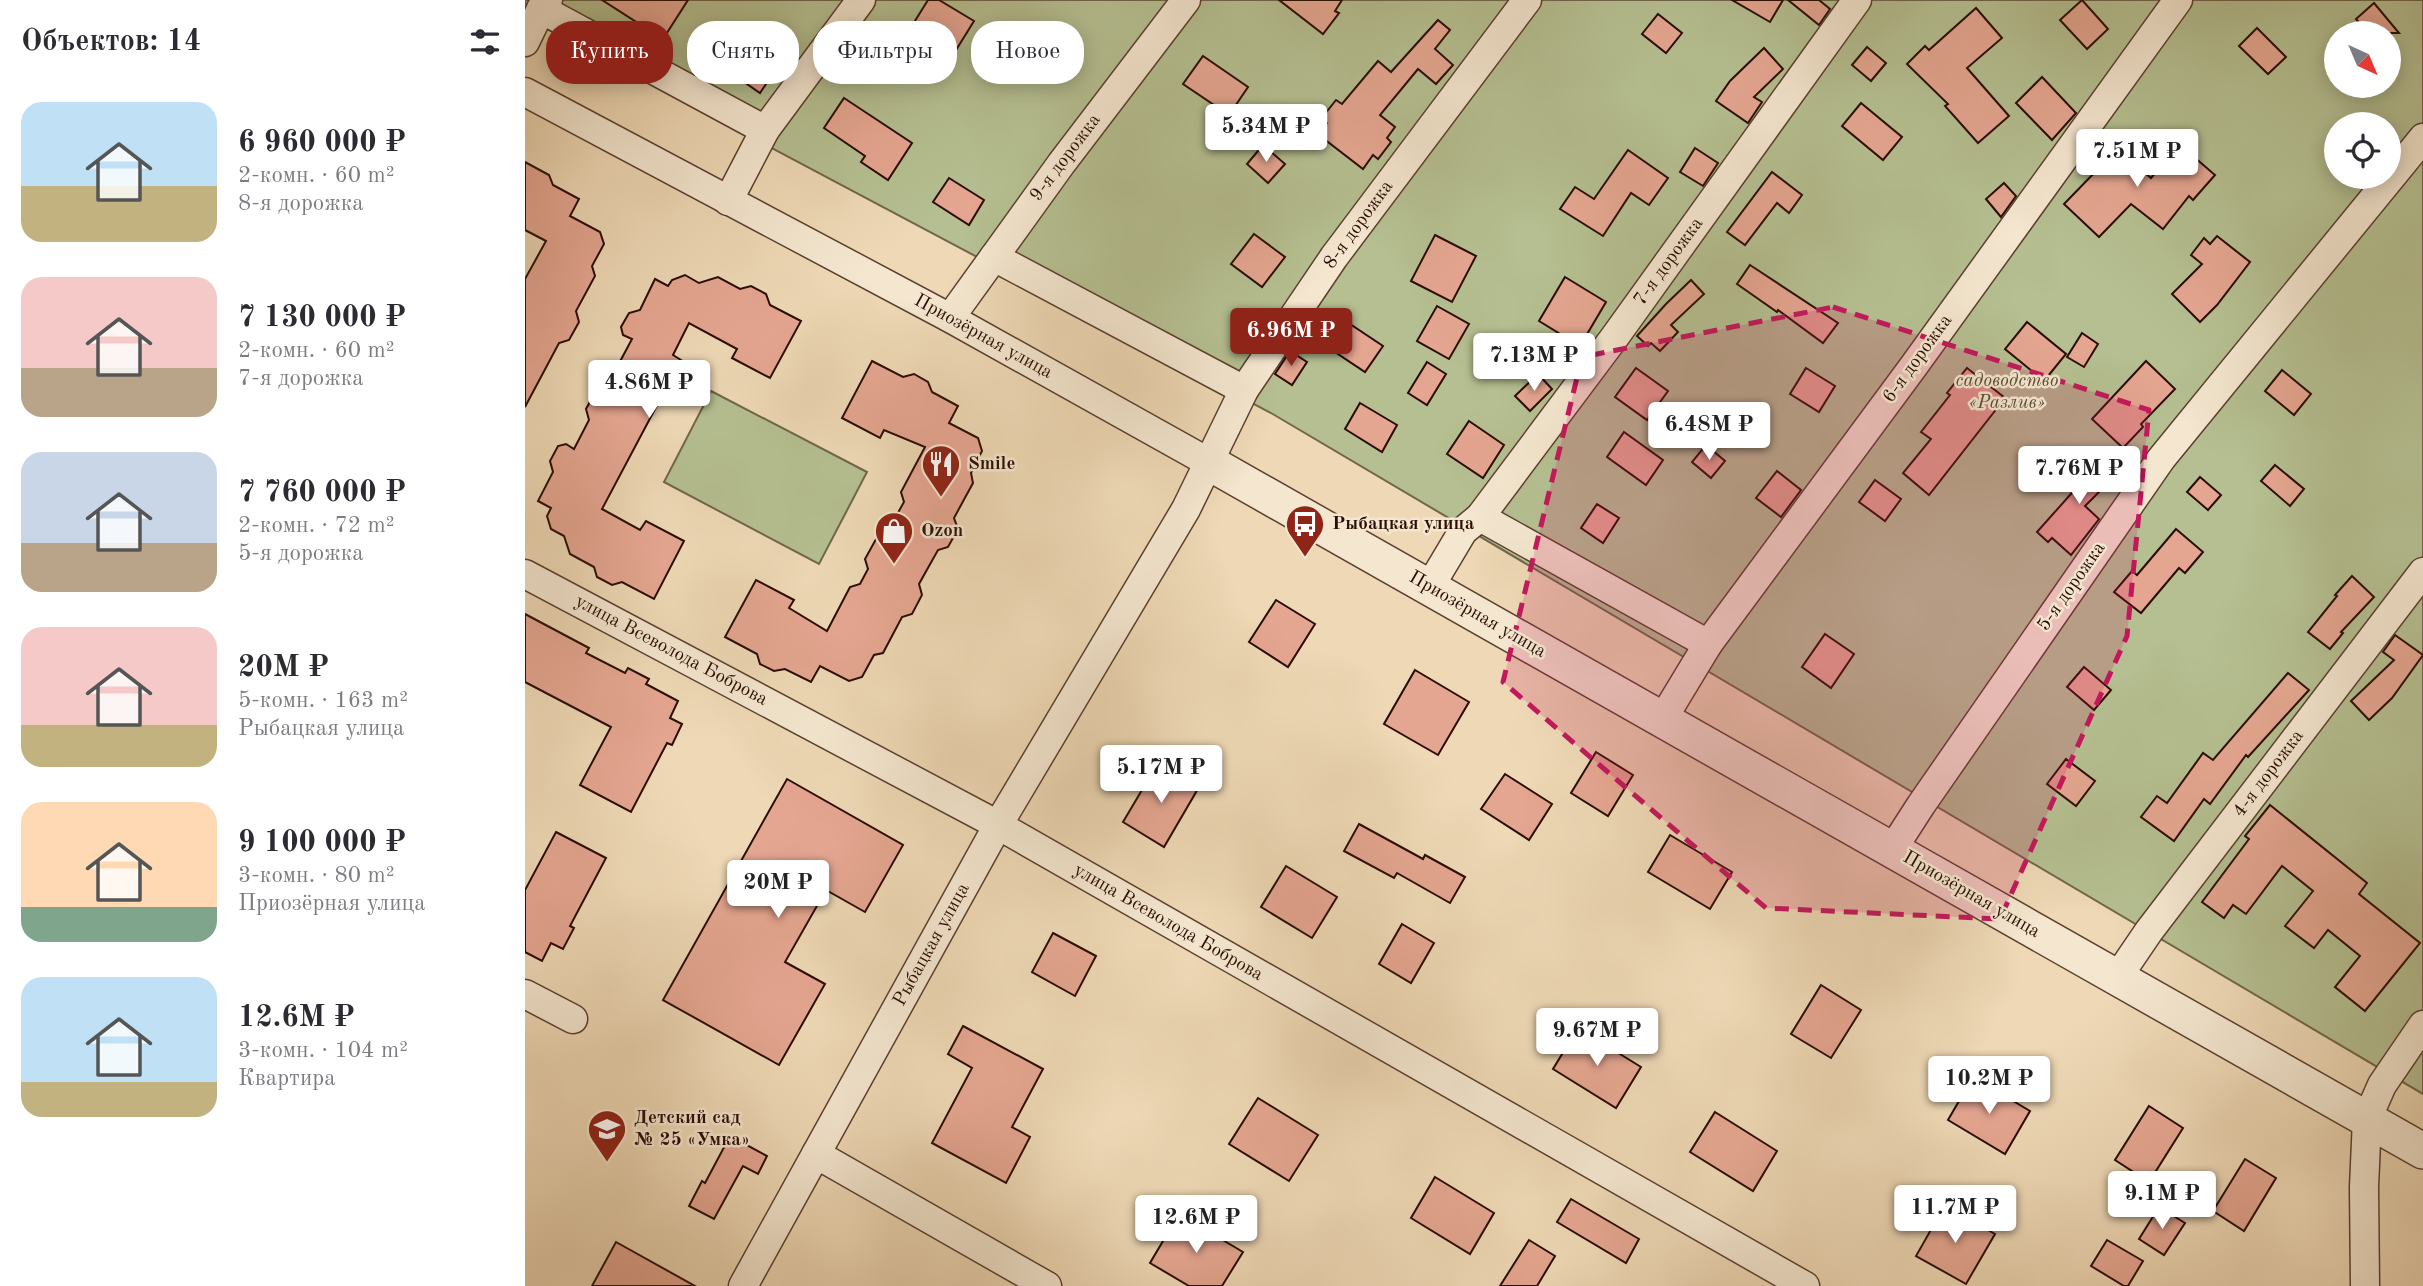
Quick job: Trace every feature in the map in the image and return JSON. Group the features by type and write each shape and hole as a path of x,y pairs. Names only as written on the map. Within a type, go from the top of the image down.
{"street":[{"path":"728,201 765,130 861,0"},
{"name":"9-я дорожка","path":"950,318 1061,164 1186,0"},
{"name":"8-я дорожка","path":"1208,462 1244,390 1334,257 1527,0"},
{"name":"7-я дорожка","path":"1429,588 1463,531 1481,517 1614,338 1857,0"},
{"name":"6-я дорожка","path":"1662,720 1707,644 1921,356 2178,0"},
{"path":"525,42 544,5 765,130"},
{"name":"Приозёрная улица","path":"525,92 950,318 2423,1151"},
{"name":"5-я дорожка","path":"1892,850 1921,804 2161,459 2423,138"},
{"path":"994,257 1244,390"},
{"name":"Рыбацкая улица","path":"743,1286 998,825 1186,509 1208,462"},
{"path":"1481,517 1707,644"},
{"name":"4-я дорожка","path":"2117,978 2148,932 2423,572"},
{"name":"улица Всеволода Боброва","path":"525,574 998,825 1804,1286"},
{"path":"525,994 573,1019"},
{"path":"2365,1286 2364,1187 2367,1119 2382,1086 2423,1025"},
{"path":"816,1154 1047,1286"}],"highlighted area":[{"path":"1833,307 2149,410 2127,636 2000,919 1766,908 1503,682 1582,357"}],"green space":[{"name":"садоводство «Разлив»","path":"525,0 2423,0 2423,1094 1271,413 651,84 673,84 673,21 546,21 546,28 525,17"},
{"path":"711,391 867,472 819,564 664,482"}],"building":[{"path":"602,0 688,0 673,23 673,21 635,21"},
{"path":"928,0 939,0 974,21 971,21 971,26 957,49 957,21 915,21"},
{"path":"1279,0 1342,0 1335,11 1339,13 1323,34"},
{"path":"1732,0 1783,0 1770,22"},
{"path":"1788,0 1819,0 1830,9 1819,25"},
{"path":"2082,0 2108,29 2087,49 2060,20"},
{"path":"2374,3 2389,21 2358,21 2356,19"},
{"path":"1976,8 2002,38 1967,68 2009,116 1978,143 1945,106 1948,104 1907,64 1925,46 1929,50"},
{"path":"1658,14 1682,33 1666,53 1642,34"},
{"path":"1438,20 1450,30 1435,49 1453,65 1436,84 1418,69 1380,115 1395,127 1387,138 1391,142 1378,159 1373,155 1363,169 1319,135 1327,123 1321,119 1336,100 1342,104 1378,61 1391,72"},
{"path":"2257,28 2286,57 2268,74 2239,46"},
{"path":"1867,47 1886,63 1871,81 1852,65"},
{"path":"1764,48 1783,69 1754,97 1762,102 1748,123 1716,101 1730,81"},
{"path":"1203,56 1248,87 1229,115 1183,84"},
{"path":"2042,77 2076,113 2052,140 2016,103"},
{"path":"747,84 766,84 760,93"},
{"path":"844,98 912,143 888,180 861,162 865,156 824,128"},
{"path":"1861,103 1902,137 1883,160 1842,126"},
{"path":"2110,143 2151,178 2180,145 2215,175 2193,200 2189,196 2163,229 2131,204 2099,237 2064,204 2098,169 2092,164"},
{"path":"1263,145 1285,164 1268,183 1247,164"},
{"path":"1695,148 1718,163 1703,186 1680,172"},
{"path":"1628,150 1668,178 1649,205 1631,193 1603,236 1560,209 1575,187 1594,199"},
{"path":"525,162 549,175 553,185 579,199 570,216 600,232 604,244 592,266 595,276 576,311 579,322 569,340 559,343 525,407 525,279 546,241 525,230"},
{"path":"1772,172 1802,195 1789,213 1777,203 1745,245 1727,232"},
{"path":"949,178 984,200 969,225 933,202"},
{"path":"2004,183 2016,196 2001,217 1986,199"},
{"path":"1254,234 1285,257 1262,287 1231,264"},
{"path":"1435,235 1476,256 1452,302 1411,281"},
{"path":"2217,236 2250,262 2217,305 2200,322 2172,294 2202,264 2191,255 2204,238 2210,244"},
{"path":"1750,265 1838,323 1823,343 1737,284"},
{"path":"685,275 699,283 718,277 740,289 751,286 766,294 770,305 801,321 770,378 732,358 737,349 689,323 673,355 681,360 602,509 640,530 646,521 684,541 654,599 622,582 612,585 597,577 594,567 570,554 564,536 551,529 547,516 551,508 538,501 553,472 550,461 558,446 566,444 574,449 589,420 586,409 607,371 616,369 632,339 623,335 621,327 629,313 640,310 655,279 668,286 672,280"},
{"path":"1565,277 1606,302 1580,346 1539,321"},
{"path":"1691,280 1704,294 1671,325 1678,332 1660,351 1651,343 1648,346 1637,336"},
{"path":"1437,306 1469,324 1449,359 1417,341"},
{"path":"1341,318 1383,346 1365,372 1323,344"},
{"path":"2027,322 2066,354 2044,381 2005,349"},
{"path":"2082,333 2098,344 2084,367 2067,357"},
{"path":"1290,351 1307,362 1292,385 1275,374"},
{"path":"872,361 903,377 914,374 928,382 932,392 958,406 949,423 978,438 982,451 971,473 973,483 954,518 958,529 948,547 938,550 919,584 922,595 912,614 902,617 883,653 874,655 862,677 849,681 820,666 811,682 785,669 774,671 760,664 757,654 725,637 756,580 794,600 789,608 827,631 850,587 860,584 868,569 865,559 886,521 895,518 904,502 901,492 925,447 884,430 880,438 842,418"},
{"path":"2146,361 2175,389 2141,424 2143,427 2123,448 2092,419"},
{"path":"1427,362 1446,374 1427,405 1408,393"},
{"path":"1636,368 1668,391 1647,420 1615,397"},
{"path":"1806,368 1835,386 1819,412 1790,394"},
{"path":"1967,368 2005,398 1929,495 1903,473 1931,439 1921,432"},
{"path":"2282,370 2311,394 2294,415 2265,391"},
{"path":"1538,374 1552,389 1530,411 1515,396"},
{"path":"1360,403 1397,425 1382,452 1345,429"},
{"path":"1469,421 1504,445 1483,478 1447,454"},
{"path":"1624,432 1663,460 1646,485 1607,457"},
{"path":"1706,445 1725,461 1711,478 1692,462"},
{"path":"2100,451 2120,471 2085,506 2099,519 2071,555 2052,538 2048,542 2037,532 2086,477 2080,471"},
{"path":"2275,465 2304,489 2290,506 2261,481"},
{"path":"1777,471 1801,490 1781,517 1756,498"},
{"path":"2200,477 2221,495 2208,510 2187,492"},
{"path":"1875,480 1901,499 1885,521 1859,502"},
{"path":"1597,504 1619,518 1603,543 1581,528"},
{"path":"2176,529 2203,552 2185,573 2179,568 2141,613 2114,592 2132,571 2137,575"},
{"path":"2352,576 2374,597 2341,632 2343,633 2330,649 2308,632"},
{"path":"1276,600 1315,624 1288,667 1249,642"},
{"path":"525,614 589,648 586,653 625,673 628,668 649,679 646,684 678,701 670,718 682,724 672,745 667,743 631,812 580,785 611,727 525,682"},
{"path":"1825,634 1854,654 1831,688 1802,667"},
{"path":"2395,635 2423,655 2392,698 2369,720 2351,701 2394,660 2383,652"},
{"path":"2084,667 2111,690 2094,710 2067,687"},
{"path":"1415,670 1469,702 1438,755 1384,724"},
{"path":"2288,673 2309,690 2248,757 2246,755 2210,804 2204,799 2174,841 2141,817 2157,796 2167,803 2203,753 2213,760"},
{"path":"1596,752 1633,775 1608,816 1571,793"},
{"path":"2066,759 2095,781 2076,806 2047,784"},
{"path":"1158,763 1199,787 1164,847 1123,822"},
{"path":"1505,774 1552,804 1529,840 1481,809"},
{"path":"787,779 903,845 865,912 826,890 785,962 825,984 779,1065 663,1000"},
{"path":"2270,805 2367,883 2359,894 2420,943 2365,1011 2335,987 2360,956 2328,930 2314,948 2285,926 2313,891 2282,866 2246,914 2233,905 2224,918 2202,902 2249,839 2245,836"},
{"path":"1359,824 1423,859 1425,855 1465,877 1450,903 1397,873 1394,878 1344,851"},
{"path":"556,832 606,858 570,926 574,928 563,949 551,943 542,961 525,952 525,890"},
{"path":"1670,835 1732,872 1710,909 1648,872"},
{"path":"1286,866 1337,897 1312,938 1261,907"},
{"path":"1402,924 1434,943 1411,983 1379,964"},
{"path":"1053,933 1096,956 1075,996 1032,972"},
{"path":"1821,985 1861,1010 1831,1058 1791,1034"},
{"path":"963,1026 1043,1069 1012,1127 1030,1137 1006,1183 932,1143 972,1068 948,1054"},
{"path":"1578,1028 1641,1067 1616,1108 1553,1069"},
{"path":"1973,1077 2030,1111 2005,1154 1948,1120"},
{"path":"1258,1098 1318,1135 1289,1181 1229,1144"},
{"path":"2149,1106 2183,1128 2149,1182 2115,1160"},
{"path":"1715,1112 1777,1151 1753,1191 1690,1152"},
{"path":"730,1136 767,1156 758,1174 743,1166 714,1219 689,1206 702,1181 705,1183"},
{"path":"2245,1159 2276,1178 2244,1231 2213,1211"},
{"path":"1435,1177 1494,1213 1470,1254 1411,1218"},
{"path":"1571,1199 1639,1239 1626,1263 1557,1222"},
{"path":"1945,1205 1995,1234 1966,1284 1916,1256"},
{"path":"2159,1207 2185,1223 2164,1255 2139,1239"},
{"path":"1179,1214 1243,1252 1222,1286 1189,1286 1150,1263"},
{"path":"1529,1240 1555,1256 1537,1286 1500,1286"},
{"path":"2107,1240 2143,1261 2128,1286 2091,1266"},
{"path":"616,1242 695,1286 592,1286"}],"place":[{"name":"Smile","path":"941,498"},
{"name":"Рыбацкая улица","path":"1305,558"},
{"name":"Ozon","path":"894,565"},
{"name":"Детский сад № 25 «Умка»","path":"607,1163"}]}
